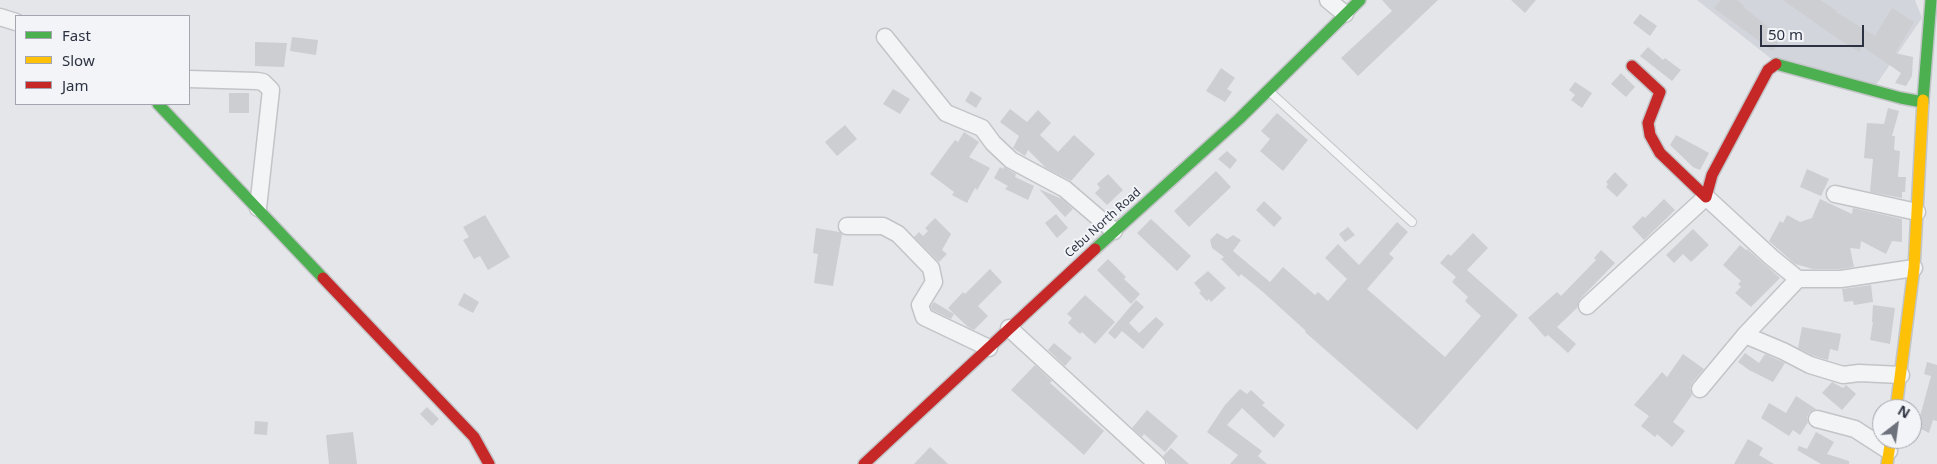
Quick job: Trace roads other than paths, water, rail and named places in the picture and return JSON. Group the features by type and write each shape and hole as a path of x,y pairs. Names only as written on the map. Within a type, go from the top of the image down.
{"main road":[{"name":"Cebu North Road","path":"864,464 1114,231 1239,119 1360,0"},
{"path":"1897,399 1914,268 1930,1"},
{"path":"1632,66 1660,92 1648,123 1650,135 1660,153 1706,197 1712,175 1768,70 1777,63 1901,98 1923,102"},
{"path":"159,105 474,437 489,464"}],"street":[{"path":"1328,0 1345,14"},
{"path":"0,17 15,22"},
{"path":"885,36 946,113 982,128 993,143 1011,160 1065,189 1114,231"},
{"path":"190,79 256,81 263,82 272,90 258,208"},
{"path":"1834,194 1917,212"},
{"path":"1587,306 1706,197 1771,257 1798,279 1841,279 1914,268"},
{"path":"847,226 883,226 898,234 931,268 934,282 920,305 921,313 924,317 989,348"},
{"path":"1700,389 1745,335 1798,279"},
{"path":"1010,328 1157,464"},
{"path":"1745,335 1810,365 1843,375 1859,373 1901,375"},
{"path":"1817,419 1855,429 1889,451"}],"lane":[{"path":"1267,90 1412,222"}]}
